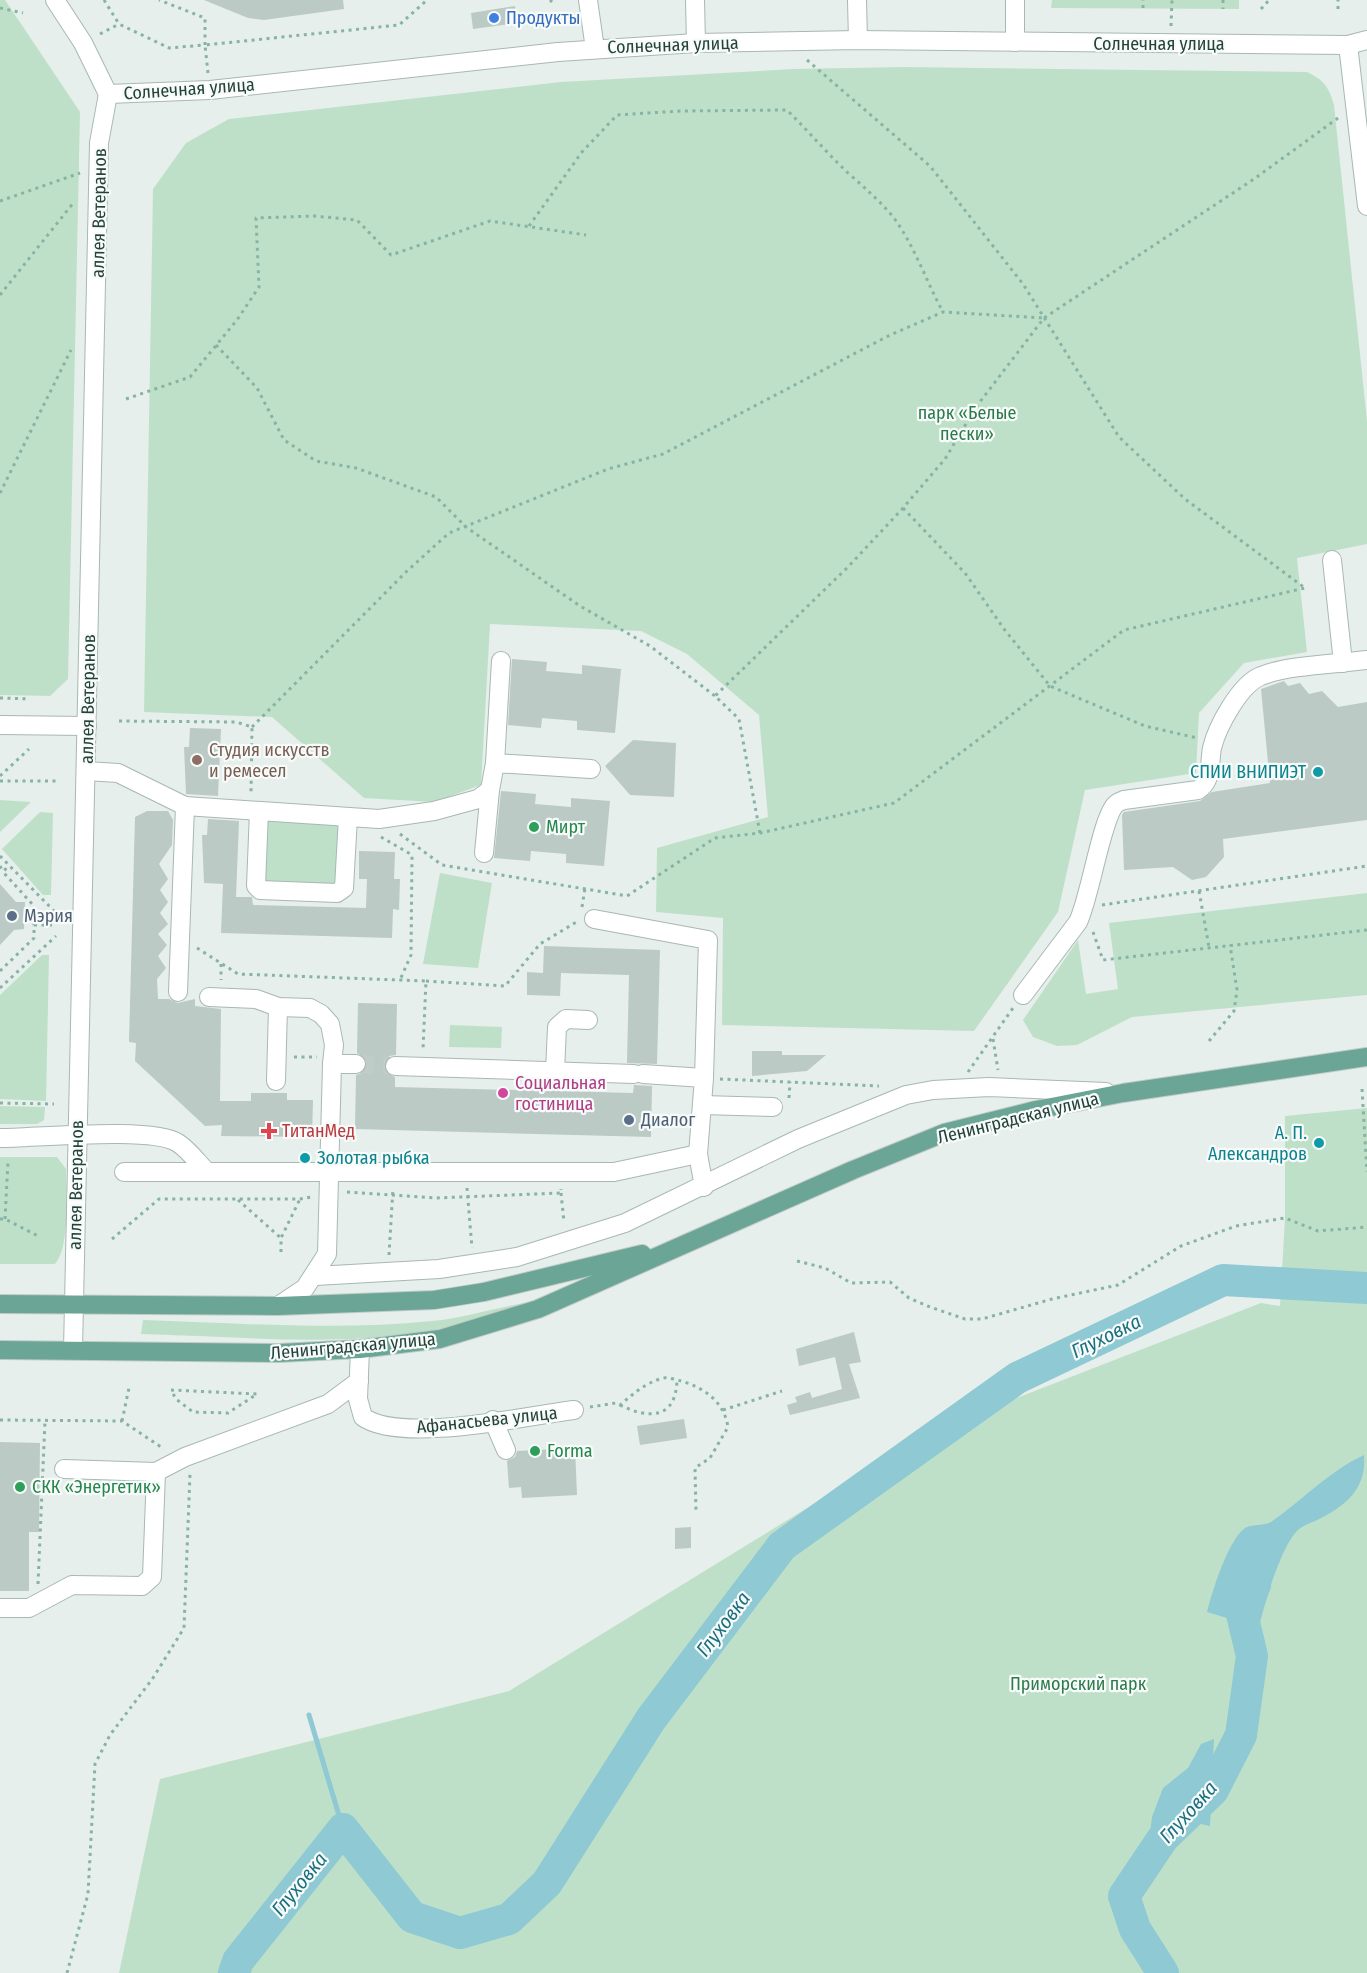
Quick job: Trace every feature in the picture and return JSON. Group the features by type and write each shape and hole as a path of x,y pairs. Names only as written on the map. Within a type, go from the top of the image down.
{"main road":[{"name":"Ленинградская улица","path":"0,1350 236,1353 360,1349 440,1339 483,1329 538,1309 881,1157 944,1133 1036,1110 1123,1093 1367,1057"},
{"name":"Ленинградская улица","path":"0,1304 278,1306 434,1300 529,1281 687,1243"},
{"path":"529,1281 536,1285 540,1293 538,1309"}],"street":[{"name":"Солнечная улица","path":"55,0 84,43 108,94 210,90 595,49 696,43 858,40 1348,45 1367,40"},
{"path":"588,0 595,49"},
{"path":"694,0 696,43"},
{"path":"857,0 858,40"},
{"path":"1015,0 1015,42"},
{"path":"1348,45 1367,206"},
{"name":"аллея Ветеранов","path":"73,1350 99,142 108,94"},
{"path":"1332,560 1343,663"},
{"path":"1023,995 1078,921 1085,908 1107,821 1116,804 1124,800 1198,790 1209,777 1214,741 1229,709 1259,676 1367,660"},
{"path":"484,853 495,763 501,661"},
{"path":"0,725 87,726"},
{"path":"495,763 591,769"},
{"path":"86,771 118,773 185,806 348,817 377,826 478,799 490,790"},
{"path":"178,992 185,806"},
{"path":"255,810 256,886 260,890 338,892 344,888 348,817"},
{"path":"585,916 708,940 704,1078 698,1154 704,1187"},
{"path":"215,993 256,999 278,1007 310,1008 321,1014 330,1024 334,1044 327,1254 315,1276 294,1297 278,1306"},
{"path":"276,1081 278,1007"},
{"path":"555,1071 557,1027 566,1019 588,1020"},
{"path":"332,1064 357,1064"},
{"path":"395,1066 704,1078"},
{"path":"315,1276 439,1269 517,1257 625,1223 704,1187 798,1139 906,1095 933,1090 989,1087 1123,1093"},
{"path":"702,1105 773,1107"},
{"path":"0,1138 53,1138 78,1134 163,1137 178,1142 207,1172"},
{"path":"124,1172 614,1172 698,1154"},
{"name":"Афанасьева улица","path":"360,1349 358,1399 363,1417 371,1423 403,1429 574,1410"},
{"path":"64,1469 156,1472 185,1466 328,1404 358,1381"},
{"path":"493,1420 506,1450"},
{"path":"0,1608 29,1608 72,1585 142,1586 152,1577 156,1472"}],"path":[{"path":"104,0 119,24 169,48 399,25 427,0"},
{"path":"159,0 205,18 208,73"},
{"path":"1143,0 1143,8"},
{"path":"1171,28 1172,0"},
{"path":"1223,0 1223,9"},
{"path":"1261,9 1269,0"},
{"path":"1338,0 1338,9"},
{"path":"0,8 23,13"},
{"path":"100,34 119,24"},
{"path":"377,826 442,865 627,896 715,838 760,833 894,803 1124,630 1305,588 1185,499 1119,437 1023,284 930,166 807,60"},
{"path":"529,226 582,152 617,116 680,111 787,110 848,173 868,189 894,219 913,247 926,280 944,312"},
{"path":"715,696 849,566 903,508 945,459 976,406 1044,318 1254,179 1338,118"},
{"path":"0,201 74,173"},
{"path":"0,295 74,202"},
{"path":"126,399 189,377 259,287 256,218 314,216 357,220 391,255 490,221 586,235"},
{"path":"255,810 252,727 407,571 449,533 608,469 663,454 890,335 944,312 1044,318"},
{"path":"216,345 257,388 284,440 316,461 356,468 436,497 466,527 580,606 650,646 715,696 739,719 760,833"},
{"path":"0,493 71,350"},
{"path":"903,508 965,573 1004,629 1050,686 1145,726 1214,741"},
{"path":"0,698 30,699"},
{"path":"119,721 236,722 252,727"},
{"path":"0,776 29,749"},
{"path":"0,781 58,781"},
{"path":"377,826 412,855 411,955 400,980"},
{"path":"0,856 56,913"},
{"path":"3,872 9,865"},
{"path":"0,866 34,906 34,938 0,971"},
{"path":"1367,866 1085,908 1103,960 1367,930"},
{"path":"191,944 238,974 505,986 540,944 585,916 585,888"},
{"path":"1199,891 1209,948"},
{"path":"34,926 56,925"},
{"path":"1,985 56,936"},
{"path":"1209,1041 1234,1011 1237,990 1230,945"},
{"path":"215,993 221,964"},
{"path":"422,1066 426,981"},
{"path":"968,1072 1023,995"},
{"path":"992,1037 998,1070"},
{"path":"289,1057 307,1057"},
{"path":"704,1078 886,1086"},
{"path":"1362,1089 1367,1172"},
{"path":"0,1103 54,1104"},
{"path":"5,1219 8,1161"},
{"path":"561,1186 564,1222"},
{"path":"467,1189 472,1250"},
{"path":"389,1255 393,1190"},
{"path":"0,1192 7,1192"},
{"path":"344,1192 435,1198 561,1193"},
{"path":"112,1239 159,1199 300,1199 310,1197"},
{"path":"237,1199 281,1238"},
{"path":"281,1252 281,1238 300,1199"},
{"path":"797,1261 825,1268 851,1283 890,1282 909,1298 930,1307 965,1319 982,1319 1052,1299 1118,1285 1181,1246 1236,1226 1285,1218 1318,1232 1367,1227"},
{"path":"0,1219 5,1219 38,1236"},
{"path":"620,1406 642,1386 666,1377 700,1387 723,1410 728,1427 710,1458 695,1468 696,1513"},
{"path":"574,1410 616,1403 645,1415 656,1414 666,1410 673,1401 677,1380"},
{"path":"122,1421 129,1388"},
{"path":"171,1390 257,1394 228,1413 193,1412 176,1400 171,1390"},
{"path":"723,1410 782,1391"},
{"path":"0,1420 122,1421 185,1466 184,1628 153,1678 110,1735 95,1764 88,1894 67,1973"},
{"path":"38,1604 45,1421"}],"green space":[{"path":"0,0 5,0 80,112 68,679 50,696 0,695"},
{"path":"1052,0 1239,0 1239,9 1051,8"},
{"name":"парк «Белые пески»","path":"905,67 1307,72 1322,81 1334,105 1367,421 1367,544 1297,558 1307,652 1244,663 1199,713 1196,773 1085,790 1058,912 974,1031 722,1025 723,918 656,912 657,848 768,817 759,715 687,654 641,631 490,624 481,785 434,802 364,798 272,717 144,712 153,189 186,143 229,119 561,82 793,69"},
{"path":"0,800 31,802 0,832"},
{"path":"40,812 53,813 51,895 43,895 2,849"},
{"path":"263,816 344,821 339,887 260,885"},
{"path":"440,873 492,883 478,968 423,964"},
{"path":"1367,893 1367,995 1132,1017 1077,1045 1057,1046 1033,1037 1023,1020 1078,940 1086,994 1118,989 1109,923"},
{"path":"42,955 49,955 46,1101 0,1099 0,995"},
{"path":"450,1025 502,1027 501,1048 449,1047"},
{"path":"0,1106 45,1107 44,1120 37,1124 0,1124"},
{"name":"Приморский парк","path":"1367,1108 1367,1973 119,1973 160,1779 509,1691 934,1430 1261,1303 1280,1306 1285,1218 1285,1116"},
{"path":"0,1157 57,1157 66,1169 65,1233 60,1256 55,1264 0,1264"},
{"path":"530,1302 484,1319 437,1330 388,1337 289,1339 141,1334 143,1320 288,1325 396,1324 444,1320"}],"water":[{"path":"1364,1455 1362,1478 1352,1496 1327,1515 1297,1531 1282,1555 1269,1591 1252,1656 1242,1614 1227,1618 1207,1612 1222,1567 1233,1543 1245,1528 1271,1522 1328,1477"},
{"path":"1214,1739 1210,1826 1196,1823 1176,1829 1171,1850 1142,1861 1116,1910 1108,1899 1130,1860 1149,1841 1152,1817 1163,1788 1188,1768 1201,1744"}],"building":[{"path":"204,0 343,0 344,9 264,20 248,18"},
{"path":"515,6 518,23 473,29 471,13"},
{"path":"512,659 547,662 546,671 582,674 582,665 621,669 615,733 577,730 577,721 542,718 541,728 508,725"},
{"name":"СПИИ ВНИПИЭТ","path":"1284,681 1288,686 1300,683 1309,694 1322,691 1338,707 1367,702 1367,820 1223,839 1224,857 1206,877 1192,880 1173,867 1124,870 1122,815 1124,812 1200,801 1212,792 1270,783 1261,689"},
{"path":"190,728 221,729 218,796 186,794 184,747 189,747"},
{"path":"633,740 676,743 674,797 630,795 605,766"},
{"path":"501,791 536,794 535,804 571,807 571,798 610,801 604,866 566,863 566,854 531,851 530,861 494,858"},
{"path":"147,811 168,811 173,820 172,845 159,864 168,879 160,890 168,902 160,913 168,924 158,934 167,945 158,956 166,968 157,979 158,999 169,999 178,1003 195,999 195,1006 221,1009 220,1101 251,1101 251,1093 287,1093 287,1100 313,1100 312,1137 221,1136 222,1125 205,1126 135,1061 136,1043 129,1042 135,817"},
{"path":"208,819 239,821 236,897 252,897 253,905 366,908 367,879 359,879 359,851 395,852 394,879 400,879 399,910 393,909 392,938 221,933 223,884 204,883 202,835 207,835"},
{"name":"Мэрия","path":"0,884 16,902 25,902 24,929 14,930 0,945"},
{"path":"544,946 660,950 657,1064 627,1063 629,975 561,973 560,996 527,995 527,972 543,973"},
{"path":"358,1003 397,1004 396,1055 389,1056 384,1065 385,1072 395,1077 395,1087 633,1093 634,1085 652,1086 651,1137 355,1129 356,1075 362,1073 367,1065 365,1058 357,1053"},
{"path":"752,1051 782,1051 782,1055 826,1055 807,1071 752,1076"},
{"path":"854,1332 861,1362 849,1364 860,1398 790,1415 787,1405 797,1402 795,1397 810,1392 812,1398 842,1389 835,1357 799,1366 796,1349"},
{"path":"684,1419 687,1438 640,1445 637,1426"},
{"name":"СКК «Энергетик»","path":"0,1442 40,1443 39,1532 29,1532 29,1591 0,1591"},
{"path":"575,1448 577,1495 522,1498 521,1487 509,1488 507,1461 515,1457 517,1451"},
{"path":"691,1527 691,1548 675,1549 675,1528"}],"waterway":[{"name":"Глуховка","path":"234,1973 238,1961 343,1829 412,1917 460,1933 509,1919 547,1883 651,1719 782,1546 1017,1378 1223,1280 1367,1288"},
{"name":"Глуховка","path":"1163,1973 1135,1929 1124,1896 1163,1838 1213,1790 1241,1735 1252,1656 1242,1614 1255,1585"},
{"path":"309,1715 343,1829"}],"tunnel":[{"path":"356,1064 395,1066"}],"place":[{"name":"Продукты","path":"494,18"},
{"name":"Студия искусств и ремесел","path":"197,760"},
{"name":"СПИИ ВНИПИЭТ","path":"1318,772"},
{"name":"Мирт","path":"534,827"},
{"name":"Мэрия","path":"12,916"},
{"name":"Социальная гостиница","path":"503,1093"},
{"name":"Диалог","path":"629,1120"},
{"name":"ТитанМед","path":"269,1131"},
{"name":"А. П. Александров","path":"1319,1143"},
{"name":"Золотая рыбка","path":"305,1158"},
{"name":"Forma","path":"535,1451"},
{"name":"СКК «Энергетик»","path":"20,1487"}]}
